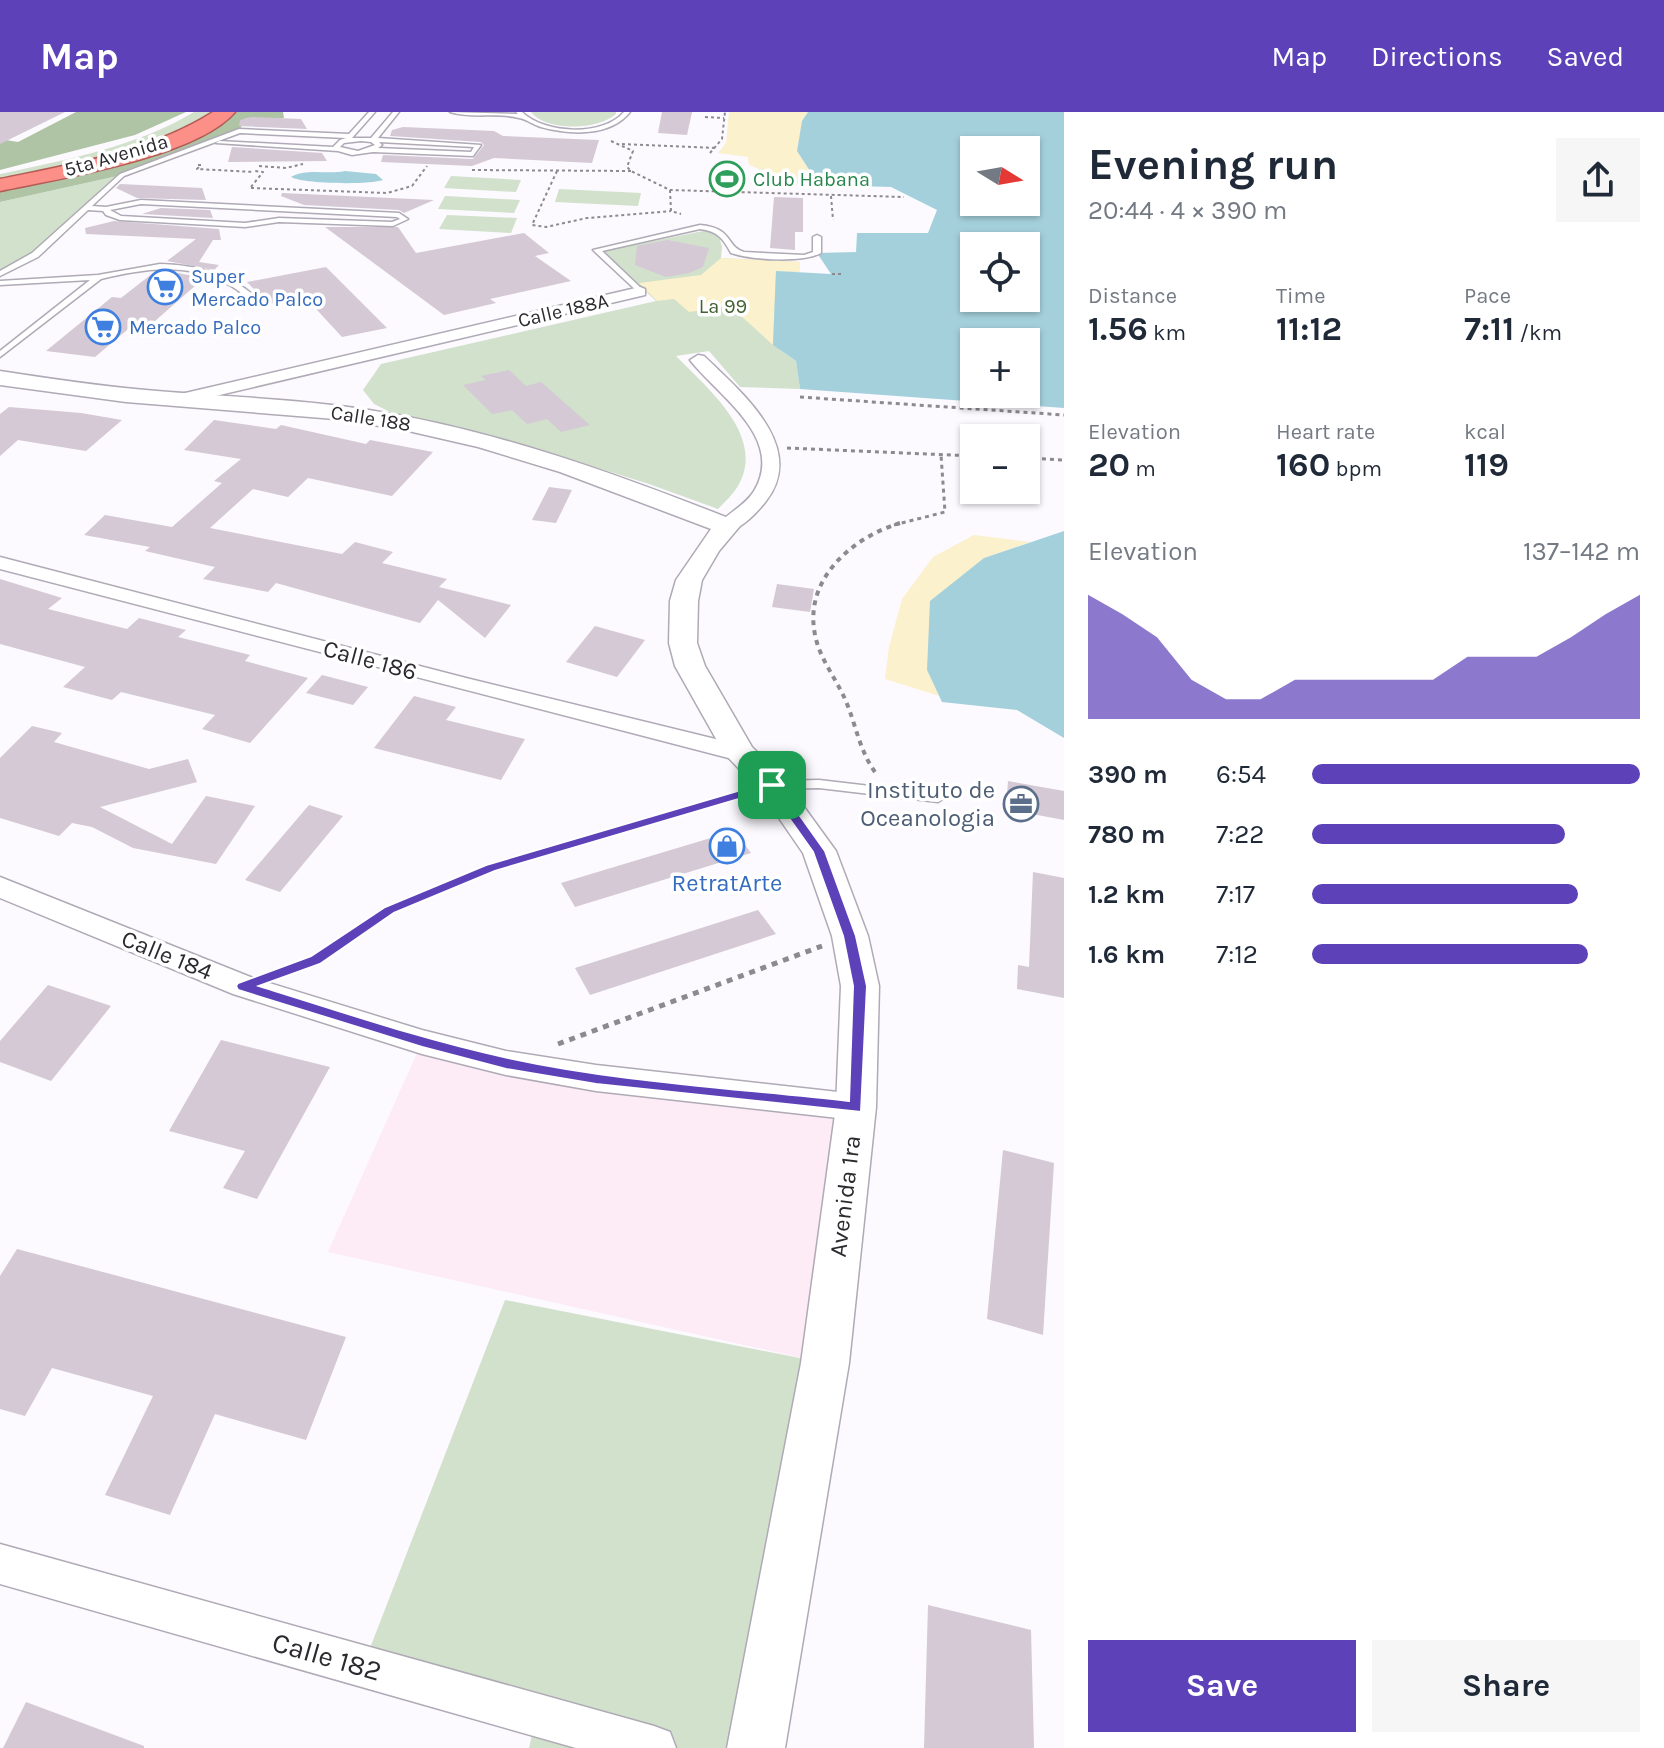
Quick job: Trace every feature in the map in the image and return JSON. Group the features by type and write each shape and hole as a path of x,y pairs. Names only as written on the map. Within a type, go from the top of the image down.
{"highway":[{"name":"5ta Avenida","path":"0,185 145,149 192,131 226,112"},
{"name":"5ta Avenida","path":"0,170 109,144 170,120"}],"street":[{"name":"Calle 188A","path":"181,399 640,292"},
{"path":"698,360 747,410 769,448"},
{"name":"Calle 188","path":"0,378 181,399 299,407 404,423 494,445 626,487 727,526"},
{"name":"Avenida 1ra","path":"756,1748 825,1363 856,1107 860,986 850,936 819,851 772,785 740,753 690,666 683,643 684,601 689,580 708,548 764,491 770,475 769,448"},
{"name":"Calle 186","path":"0,563 461,684 740,753"},
{"name":"Calle 184","path":"0,887 243,986 422,1042 506,1063 596,1078 856,1107"},
{"name":"Calle 182","path":"0,1564 654,1748"}],"lane":[{"path":"337,149 336,145 349,138 372,112"},
{"path":"373,140 396,112"},
{"path":"453,112 519,114 553,128 588,129 615,124 624,119 627,112"},
{"path":"0,274 35,255 122,175 239,131 478,145 473,154 374,150 358,153 337,149 210,142"},
{"path":"373,140 379,145 374,150"},
{"path":"86,208 106,209 141,202 399,215 405,219 393,224 279,220 245,225 120,218 108,214 106,209"},
{"path":"279,220 287,210"},
{"name":"Calle 188A","path":"640,292 597,250 712,227 725,233 734,251 743,254 805,257 817,253 817,237"},
{"path":"0,283 98,277 155,264 212,271 233,281 253,298 250,298"},
{"path":"0,355 98,277"},
{"path":"772,785 819,784 938,798"}],"path":[{"path":"710,153 722,139 725,112"},
{"path":"705,117 724,118"},
{"path":"588,129 633,151 627,167 670,190 904,197"},
{"path":"617,144 716,148"},
{"path":"254,172 264,162"},
{"path":"153,163 263,172 251,188 393,191 412,186 427,165"},
{"path":"293,166 298,168"},
{"path":"557,171 532,225 546,227 587,218 671,211"},
{"path":"387,188 393,191"},
{"path":"831,196 833,220"},
{"path":"832,274 842,274"},
{"path":"800,397 1064,415"},
{"path":"769,448 960,456"},
{"path":"892,792 860,751 854,719 820,654 813,625 818,593 828,570 857,539 911,519 945,512 941,455"},
{"path":"1040,459 1064,460"},
{"path":"243,986 316,960 390,910 491,868 772,785"},
{"path":"506,1063 850,936"}],"shaded area":[{"path":"422,1042 856,1107 825,1363 328,1252"}],"green space":[{"path":"76,112 186,112 135,135 0,170 0,139 18,142"},
{"path":"194,112 216,112 145,145 0,183 0,174 124,143"},
{"path":"226,112 283,112 284,118 246,118 239,131 122,175 0,202 0,185 160,144"},
{"path":"531,112 616,114 586,126 560,126 548,123"},
{"path":"122,175 35,255 0,274 0,202"},
{"path":"451,176 521,180 516,192 444,188"},
{"path":"559,189 641,193 638,206 555,202"},
{"path":"445,196 520,200 514,213 438,209"},
{"path":"447,215 517,218 511,233 439,229"},
{"name":"La 99","path":"708,230 718,232 721,258 800,262 800,272 776,271 780,350 796,361 800,389 740,387 709,351 676,356 730,414 745,449 745,467 738,486 718,509 505,439 404,419 374,404 363,390 381,364 656,301 603,251"},
{"path":"505,1300 825,1363 756,1748 529,1748 536,1717 363,1666"}],"sand":[{"path":"729,112 808,112 802,122 797,151 819,185 782,184 765,171 749,165 748,157 718,153 726,143"},
{"path":"721,258 800,262 800,272 776,271 773,345 730,306 689,312 674,299 657,301 639,283 701,275"},
{"path":"974,535 1031,542 984,558 927,669 939,696 885,679 889,647 902,599 933,557"}],"water":[{"path":"808,112 1064,112 1064,408 1040,406 1040,328 960,328 960,401 800,389 796,361 773,345 776,271 831,274 817,253 856,252 857,233 928,233 937,210 891,187 819,185 797,151 802,121"},
{"path":"345,171 376,174 383,180 336,183 291,177 304,173"},
{"path":"1064,531 1064,738 1017,710 942,702 927,670 930,601 984,558"}],"building":[{"path":"0,112 65,112 0,144"},
{"path":"662,112 692,112 687,135 658,133"},
{"path":"251,117 301,119 307,129 239,126 240,120"},
{"path":"403,127 599,140 592,163 494,158 472,166 381,162 383,155 473,159 484,145 481,142 390,136 392,130"},
{"path":"232,147 322,153 327,161 228,162"},
{"path":"120,184 202,188 206,200 137,198 116,188"},
{"path":"282,193 434,200 404,213 399,210 304,205 281,196"},
{"path":"774,197 803,198 803,232 795,232 795,250 770,248"},
{"path":"161,208 210,210 213,218 142,214"},
{"path":"114,221 219,229 221,240 213,240 199,262 219,265 214,270 167,261 196,239 86,234 85,228"},
{"path":"325,227 398,227 416,253 524,233 549,253 535,256 571,281 490,299 496,303 444,315"},
{"path":"667,240 709,248 703,267 666,277 635,265 637,246"},
{"path":"326,267 387,328 342,337 305,297 268,304 247,282"},
{"name":"Mercado Palco","path":"153,273 178,273 204,278 147,328 140,319 95,357 46,351 112,297 121,298"},
{"path":"509,370 526,386 541,382 590,425 561,432 547,419 527,424 512,410 492,414 463,385 486,380 481,376"},
{"path":"9,407 122,420 86,451 18,440 0,456 0,414"},
{"path":"214,420 276,429 281,425 366,444 370,440 433,452 392,496 308,478 288,497 253,489 210,528 342,554 355,542 393,552 382,563 447,579 439,587 511,605 485,638 438,600 420,623 276,583 268,592 203,579 215,567 145,551 150,547 84,535 105,515 172,527 222,483 214,481 241,459 184,450"},
{"path":"549,487 572,490 556,523 532,520"},
{"path":"0,579 62,598 48,609 127,629 139,618 186,630 178,637 250,655 245,661 308,678 250,743 202,729 215,715 121,692 112,700 63,687 85,667 0,644"},
{"path":"777,584 814,589 810,612 772,607"},
{"path":"595,626 645,640 617,677 566,662"},
{"path":"322,675 368,687 353,705 306,693"},
{"path":"414,696 456,707 446,720 525,739 501,780 374,748"},
{"path":"32,726 62,733 54,742 149,769 188,759 197,782 100,807 172,844 206,796 255,806 216,864 133,848 92,827 72,823 59,836 0,818 0,758"},
{"path":"1008,781 1064,791 1064,820 1006,809"},
{"path":"309,805 343,816 280,892 245,880"},
{"path":"734,831 751,853 575,907 561,883"},
{"path":"1033,872 1064,878 1064,998 1017,989 1018,965 1029,967"},
{"path":"758,910 776,934 590,995 575,968"},
{"path":"48,985 111,1006 51,1081 0,1062 0,1041"},
{"path":"221,1040 330,1067 257,1199 223,1188 245,1151 169,1131"},
{"path":"1003,1150 1054,1163 1043,1335 987,1319"},
{"path":"17,1249 346,1337 306,1440 215,1414 170,1515 105,1495 153,1396 52,1368 25,1416 0,1409 0,1276"},
{"path":"928,1605 1031,1630 1034,1748 924,1748"},
{"path":"26,1702 144,1746 144,1748 3,1748"}],"place":[{"name":"Club Habana","path":"727,179"},
{"name":"Super Mercado Palco","path":"165,287"},
{"name":"Mercado Palco","path":"103,327"},
{"name":"Instituto de Oceanologia","path":"1021,804"},
{"name":"RetratArte","path":"727,846"}],"route":[{"path":"772,785 819,851 850,936 860,986 856,1107 596,1078 506,1063 422,1042 243,986 316,960 390,910 491,868 772,785"}]}
